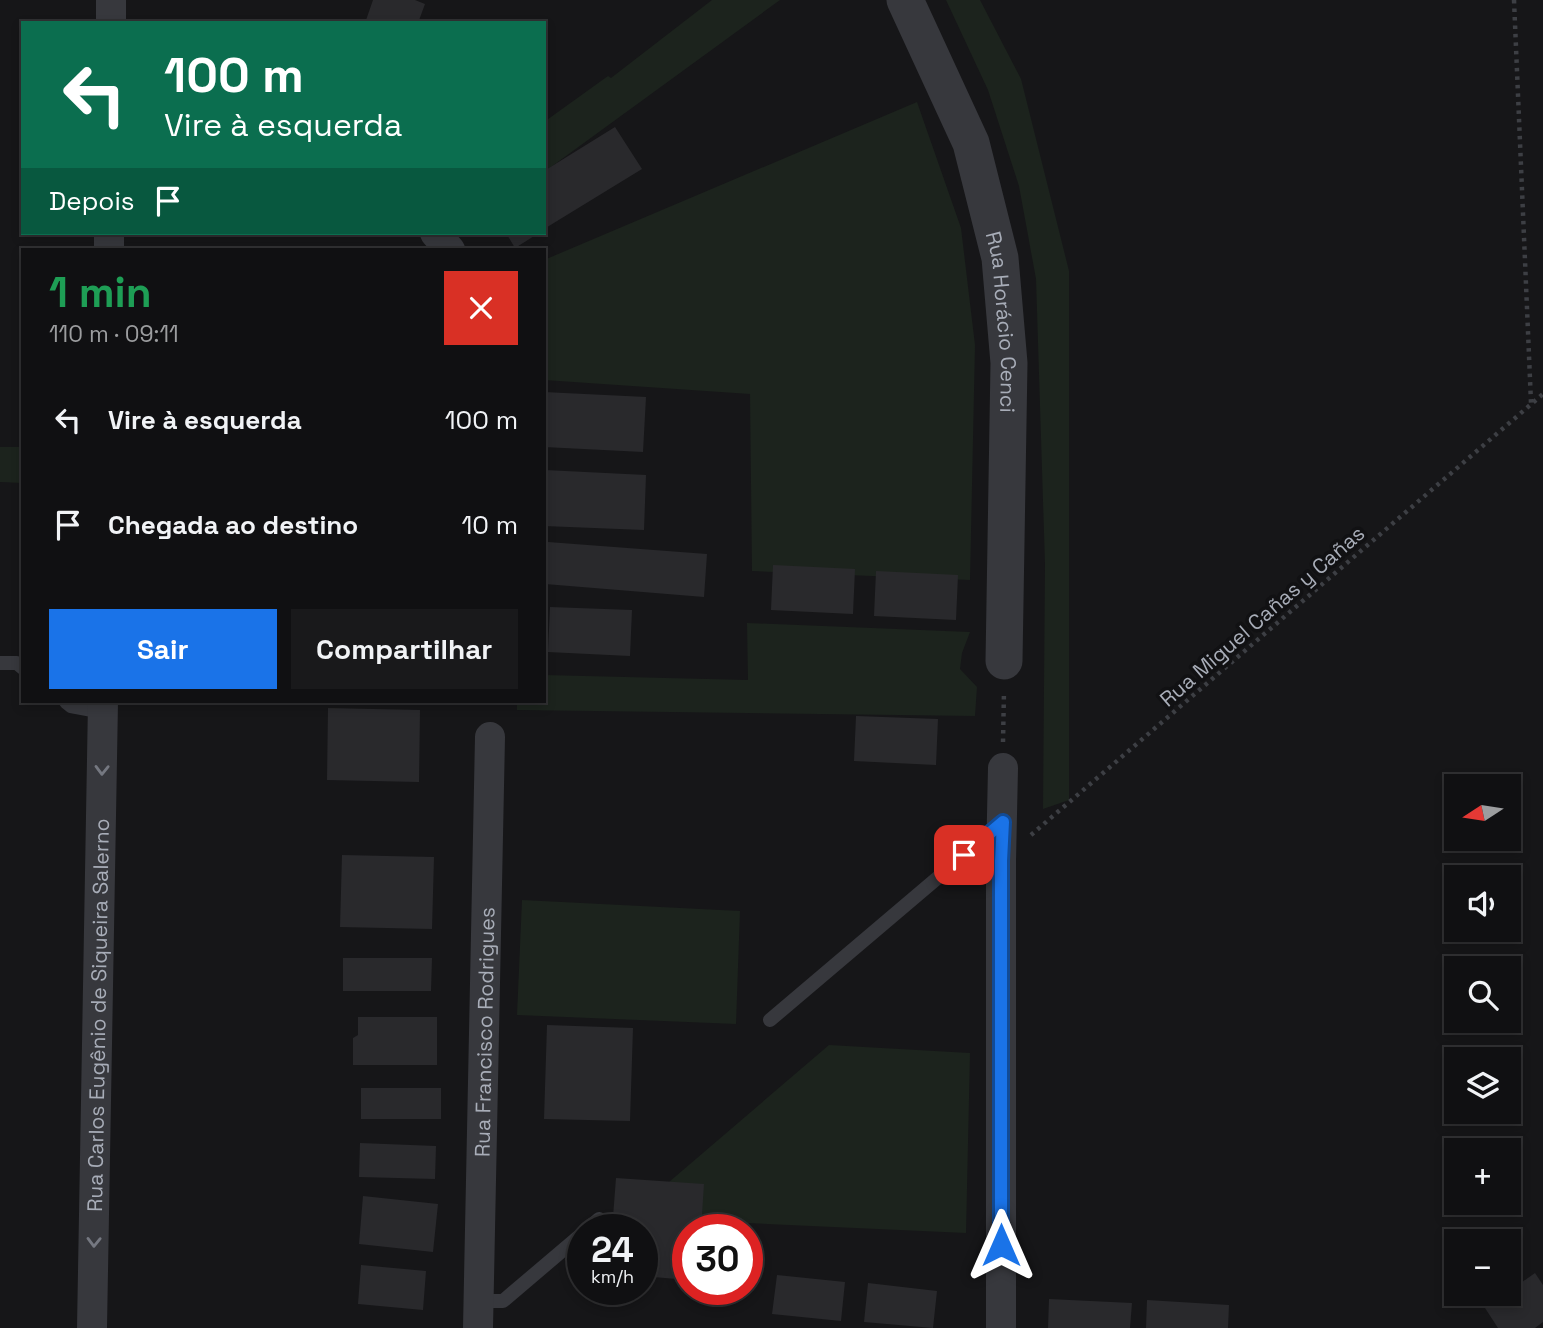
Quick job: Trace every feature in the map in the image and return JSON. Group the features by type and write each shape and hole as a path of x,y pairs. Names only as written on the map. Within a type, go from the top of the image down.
{"street":[{"path":"111,0 111,21"},
{"name":"Rua Horácio Cenci","path":"905,0 971,143 1000,258 1009,363 1004,661"},
{"name":"Rua Carlos Eugênio de Siqueira Salerno","path":"92,1328 103,707"},
{"name":"Rua Francisco Rodrigues","path":"479,1315 490,737"},
{"path":"1001,1328 1003,768"}],"lane":[{"path":"0,663 17,663 21,666"},
{"path":"67,703 71,706 103,707"},
{"path":"770,1020 1003,822"},
{"path":"479,1315 503,1301 567,1246"}],"path":[{"path":"1514,0 1531,404"},
{"name":"Rua Miguel Cañas y Cañas","path":"1001,861 1543,394"},
{"path":"1003,768 1004,661"}],"shaded area":[{"path":"712,0 780,0 546,171 546,121 608,76 611,78"},
{"path":"946,0 980,0 1021,79 1069,271 1069,800 1043,809 1045,564 1036,279 1019,186 988,90"},
{"path":"917,102 961,228 975,345 970,580 752,571 750,394 546,380 546,259"},
{"path":"0,447 21,447 21,483 0,482"},
{"path":"747,623 970,632 962,653 960,669 977,687 975,716 517,710 517,703 546,703 546,675 748,680"},
{"path":"522,900 740,911 736,1024 517,1015"},
{"path":"829,1045 970,1053 966,1233 763,1224 763,1214 695,1214 669,1182"}],"building":[{"path":"373,0 415,0 425,4 419,21 366,21"},
{"path":"615,127 642,169 546,228 546,170"},
{"path":"507,235 536,235 515,248"},
{"path":"546,392 646,397 643,452 546,447"},
{"path":"546,470 646,475 644,530 546,526"},
{"path":"548,542 707,554 704,597 546,584"},
{"path":"773,565 855,569 853,614 771,610"},
{"path":"876,571 958,575 956,620 874,616"},
{"path":"550,607 632,610 630,656 548,652"},
{"path":"328,708 420,710 419,782 327,780"},
{"path":"856,716 938,719 936,765 854,761"},
{"path":"342,855 434,857 432,929 340,927"},
{"path":"343,958 432,958 431,991 343,991"},
{"path":"358,1017 437,1017 437,1065 353,1065 353,1038 358,1035"},
{"path":"547,1025 633,1028 630,1121 544,1119"},
{"path":"361,1088 441,1088 441,1119 361,1119"},
{"path":"360,1143 436,1146 435,1179 359,1177"},
{"path":"616,1178 704,1184 702,1214 672,1214 672,1279 658,1277 658,1214 613,1214"},
{"path":"363,1196 438,1204 433,1252 359,1244"},
{"path":"361,1265 426,1271 423,1310 358,1304"},
{"path":"1535,1273 1543,1285 1543,1322 1535,1328 1498,1328 1485,1308 1521,1306 1521,1283"},
{"path":"777,1275 845,1282 841,1321 772,1314"},
{"path":"868,1283 937,1291 933,1328 864,1322"},
{"path":"1049,1299 1132,1303 1130,1328 1048,1328"},
{"path":"1147,1300 1229,1305 1228,1328 1146,1328"}],"route":[{"path":"964,855 1003,822 1001,1245"}]}
